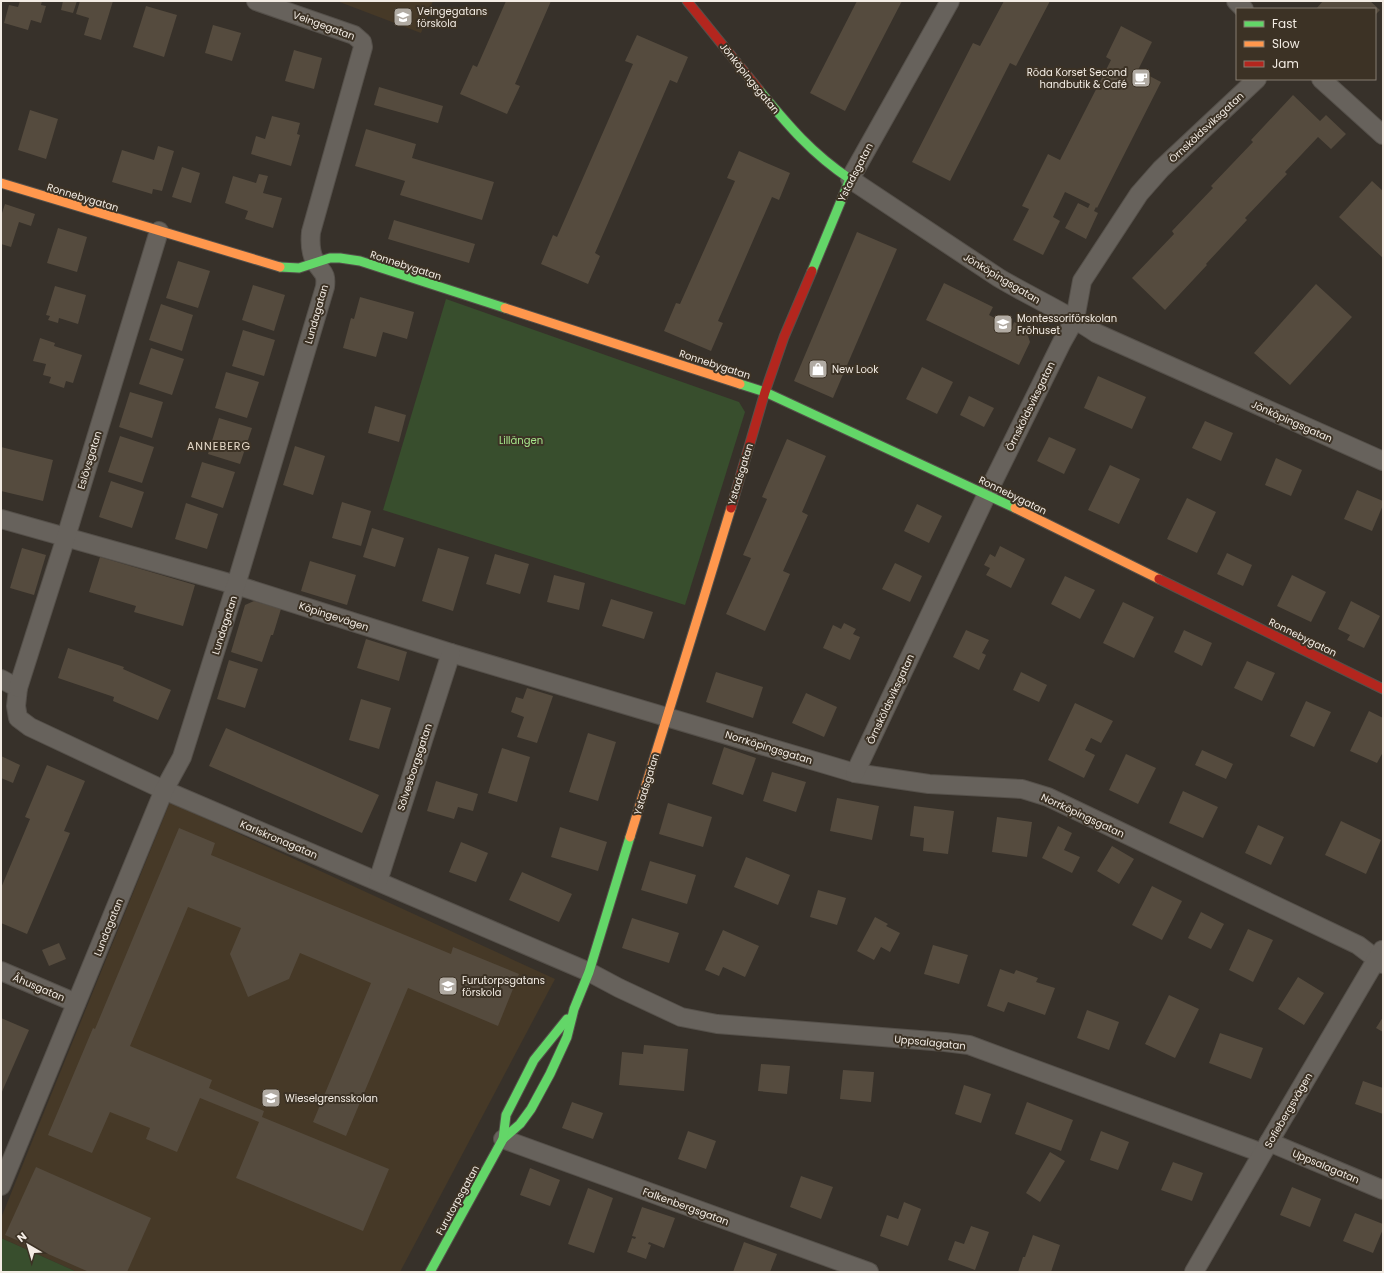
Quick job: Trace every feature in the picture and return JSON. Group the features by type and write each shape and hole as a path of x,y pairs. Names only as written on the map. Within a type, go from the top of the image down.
{"street":[{"name":"Veingegatan","path":"256,1 354,35 362,42 363,47"},
{"name":"Jönköpingsgatan","path":"687,1 793,131 829,166 1018,290 1075,319 1096,333 1383,461"},
{"name":"Ystadsgatan","path":"589,972 666,717 695,629 765,392 784,337 850,179 950,1"},
{"name":"Lundagatan","path":"1,1186 164,790 182,757 236,585 325,287 326,278 322,270 315,262 311,252 311,232 363,47"},
{"name":"Örnsköldsviksgatan","path":"855,773 987,494 1062,342 1075,319 1082,281 1139,194 1161,169 1256,80"},
{"path":"1322,80 1383,136"},
{"name":"Ronnebygatan","path":"1,184 280,267 299,268 330,258 360,261 765,392 987,494 1383,689"},
{"name":"Eslövsgatan","path":"18,688 66,537 159,231"},
{"name":"Köpingevägen","path":"1,519 236,585 451,653 666,717"},
{"name":"Sölvesborgsgatan","path":"378,881 451,653"},
{"path":"1,679 18,688"},
{"name":"Karlskronagatan","path":"18,688 16,706 18,718 30,727 164,790 589,972"},
{"name":"Norrköpingsgatan","path":"666,717 855,773 929,784 1022,789 1048,797 1381,957"},
{"name":"Sofiebergsvägen","path":"1194,1272 1266,1148 1381,957"},
{"name":"Åhusgatan","path":"1,971 76,1003"},
{"name":"Furutorpsgatan","path":"430,1272 503,1139 520,1124 537,1098 550,1074 567,1037 574,1009 589,972"},
{"name":"Uppsalagatan","path":"589,972 619,988 682,1017 717,1024 969,1045 1383,1190"},
{"name":"Furutorpsgatan","path":"503,1139 506,1115 534,1060 574,1009"},
{"name":"Falkenbergsgatan","path":"503,1139 869,1272"}],"shaded area":[{"name":"Veingegatans förskola","path":"337,1 433,1 421,33"},
{"name":"Wieselgrensskolan","path":"170,802 555,979 400,1272 77,1272 1,1238 1,1218"}],"green space":[{"name":"Lillängen","path":"446,299 739,402 745,412 685,605 383,510"},
{"path":"1,1238 77,1272 1,1272"}],"building":[{"path":"20,1 42,1 41,5 46,6 41,23 31,20 28,30 4,23 9,5 18,7"},
{"path":"63,1 77,1 73,13 61,10"},
{"path":"80,1 113,1 101,40 84,35 89,18 76,14"},
{"path":"506,1 551,1 515,84 520,86 507,114 460,94 473,65 477,67"},
{"path":"857,1 902,1 845,111 810,93"},
{"path":"1004,1 1050,1 1016,66 1010,63 950,181 912,162 973,43 980,46"},
{"path":"1323,1 1370,1 1380,10 1376,14 1376,8 1317,8"},
{"path":"146,6 177,15 164,57 133,47"},
{"path":"213,25 241,33 232,61 205,53"},
{"path":"1121,26 1152,42 1138,70 1161,82 1097,208 1096,207 1094,211 1098,213 1086,239 1065,228 1078,203 1088,208 1090,204 1065,192 1053,217 1060,221 1043,255 1013,240 1029,209 1022,206 1048,154 1060,160 1111,60 1106,57"},
{"path":"637,35 688,57 677,83 670,80 595,253 600,256 588,284 541,264 553,235 557,237 633,64 625,61"},
{"path":"294,50 322,58 314,89 285,81"},
{"path":"379,87 443,106 438,123 374,105"},
{"path":"1293,95 1320,121 1326,115 1346,134 1331,149 1318,137 1285,172 1287,174 1245,218 1247,220 1165,310 1132,278 1174,234 1172,231 1213,188 1211,186 1253,142 1251,140"},
{"path":"30,110 58,119 46,159 18,150"},
{"path":"272,116 300,123 297,134 300,135 291,166 251,154 256,136 265,139"},
{"path":"366,129 416,144 412,158 494,182 482,220 400,195 405,181 355,166"},
{"path":"158,146 174,151 162,191 153,189 152,194 112,182 122,150 154,160"},
{"path":"739,151 790,173 779,200 772,197 718,321 723,323 711,351 664,331 676,303 680,304 735,181 727,178"},
{"path":"182,167 200,173 191,203 172,197"},
{"path":"259,174 268,176 263,193 282,198 273,228 245,219 248,211 225,203 233,176 256,183"},
{"path":"1372,181 1383,191 1383,258 1339,217"},
{"path":"5,204 35,214 31,226 19,222 11,247 1,244 1,213"},
{"path":"394,220 475,244 469,263 388,239"},
{"path":"58,228 87,237 77,272 47,263"},
{"path":"857,232 897,249 833,398 794,381"},
{"path":"178,261 210,271 198,308 166,298"},
{"name":"Montessoriförskolan Fröhuset","path":"944,283 993,307 989,315 1012,327 1014,322 1025,327 1030,342 1019,365 926,320"},
{"path":"1316,284 1352,317 1290,385 1254,353"},
{"path":"253,285 285,295 274,331 242,320"},
{"path":"55,286 86,295 78,324 59,318 58,323 48,320 50,316 46,315"},
{"path":"360,297 414,312 407,339 383,332 376,357 343,348 351,318 354,319"},
{"path":"161,304 193,315 182,351 149,340"},
{"path":"243,330 275,340 264,376 232,366"},
{"path":"40,338 55,343 54,346 82,355 73,383 66,381 64,388 49,383 51,377 43,375 46,364 33,361"},
{"path":"151,348 184,359 172,395 139,384"},
{"path":"922,367 953,382 937,414 906,399"},
{"path":"226,372 259,382 247,418 215,408"},
{"path":"1098,376 1146,397 1132,429 1084,408"},
{"path":"130,392 163,402 152,438 119,427"},
{"path":"969,396 994,408 984,427 960,415"},
{"path":"375,406 406,415 399,442 368,433"},
{"path":"219,418 252,428 240,464 208,454"},
{"path":"1205,421 1233,433 1221,461 1192,448"},
{"path":"120,436 154,447 142,483 108,472"},
{"path":"1049,437 1076,449 1064,474 1037,461"},
{"path":"787,439 826,456 802,512 808,515 783,571 790,574 765,631 726,614 751,558 743,555 767,499 762,497"},
{"path":"295,446 325,456 313,495 283,485"},
{"path":"1,447 53,460 43,501 1,491"},
{"path":"1276,458 1302,470 1291,496 1265,485"},
{"path":"202,462 235,472 223,508 191,497"},
{"path":"1110,465 1140,479 1119,524 1088,510"},
{"path":"111,481 144,492 132,528 99,517"},
{"path":"1357,490 1383,501 1383,505 1372,531 1344,519"},
{"path":"1187,498 1216,512 1197,553 1167,539"},
{"path":"342,502 371,511 361,546 332,538"},
{"path":"186,503 218,514 207,549 175,539"},
{"path":"917,504 942,516 929,543 904,531"},
{"path":"372,528 404,538 395,567 363,557"},
{"path":"1000,546 1025,559 1011,588 986,575 990,568 984,565 990,554 995,557"},
{"path":"22,548 46,555 34,595 10,588"},
{"path":"438,548 469,557 453,611 422,601"},
{"path":"1227,553 1252,565 1243,586 1217,574"},
{"path":"495,554 529,564 520,594 486,584"},
{"path":"100,557 195,585 183,626 134,612 136,606 89,592"},
{"path":"310,561 356,575 347,605 301,591"},
{"path":"895,563 922,576 910,602 882,589"},
{"path":"554,575 585,583 579,610 547,602"},
{"path":"1292,575 1326,592 1311,622 1277,606"},
{"path":"1065,576 1095,590 1080,619 1051,604"},
{"path":"611,599 653,612 644,639 602,626"},
{"path":"254,601 281,609 273,635 271,635 262,662 231,652 245,605"},
{"path":"1351,601 1380,616 1364,648 1347,640 1350,635 1338,629"},
{"path":"1123,602 1154,617 1134,658 1103,643"},
{"path":"844,623 856,629 853,634 860,637 850,660 823,648 833,625 841,629"},
{"path":"966,630 989,640 982,653 986,655 979,670 953,657"},
{"path":"1184,630 1212,643 1202,666 1174,652"},
{"path":"366,639 407,652 399,681 357,668"},
{"path":"68,648 124,667 123,669 171,690 158,720 113,701 114,697 58,678"},
{"path":"229,660 258,669 245,708 217,699"},
{"path":"1247,661 1275,673 1262,701 1234,688"},
{"path":"716,672 763,687 753,718 706,702"},
{"path":"1021,672 1047,685 1039,702 1013,690"},
{"path":"527,688 553,696 537,743 517,737 524,717 511,712 516,697 523,699"},
{"path":"806,693 837,707 824,737 792,723"},
{"path":"361,699 391,708 379,749 349,740"},
{"path":"1306,701 1331,712 1314,747 1290,736"},
{"path":"1075,703 1113,721 1101,743 1091,738 1085,750 1095,755 1084,778 1048,760"},
{"path":"1369,711 1383,718 1383,752 1377,763 1350,751"},
{"path":"226,728 379,795 362,833 209,766"},
{"path":"588,733 616,742 598,801 569,792"},
{"path":"724,747 756,758 743,795 712,784"},
{"path":"502,748 530,757 517,802 488,793"},
{"path":"1202,750 1233,764 1226,779 1195,765"},
{"path":"1126,754 1156,768 1138,804 1109,790"},
{"path":"1,756 20,765 13,783 1,778"},
{"path":"47,765 85,781 64,831 70,833 27,934 1,923 1,888 30,819 25,817"},
{"path":"772,772 806,782 796,812 763,801"},
{"path":"436,781 478,794 473,811 458,807 454,819 427,811"},
{"path":"1183,791 1218,807 1203,838 1169,823"},
{"path":"837,798 879,806 872,840 830,831"},
{"path":"668,803 712,817 703,847 659,834"},
{"path":"914,806 954,811 948,854 923,851 924,838 910,836"},
{"path":"997,817 1032,822 1027,857 992,852"},
{"path":"1341,821 1381,840 1366,874 1325,855"},
{"path":"1258,825 1284,837 1271,865 1245,853"},
{"path":"1058,826 1072,833 1064,850 1080,857 1072,873 1042,858"},
{"path":"560,827 607,842 598,871 551,857"},
{"name":"Wieselgrensskolan","path":"179,828 215,843 211,855 451,954 453,947 519,974 498,1026 408,988 346,1136 313,1122 371,983 300,953 289,979 248,997 230,954 241,928 188,907 130,1046 212,1080 209,1088 264,1111 262,1117 389,1169 363,1231 236,1178 259,1122 200,1098 177,1152 146,1139 150,1128 110,1112 92,1153 48,1135 93,1028 95,1029"},
{"path":"461,842 488,853 476,882 449,872"},
{"path":"1112,846 1134,859 1119,884 1097,871"},
{"path":"746,857 790,875 778,905 734,887"},
{"path":"650,861 696,875 687,904 641,890"},
{"path":"522,872 572,894 559,922 509,900"},
{"path":"1152,886 1182,901 1162,940 1132,925"},
{"path":"818,890 846,898 837,925 810,917"},
{"path":"1201,912 1224,924 1211,949 1188,938"},
{"path":"875,917 888,924 886,926 900,933 890,952 881,947 874,960 857,951"},
{"path":"632,918 679,933 669,963 622,948"},
{"path":"1248,929 1273,940 1253,982 1229,970"},
{"path":"723,930 759,946 745,977 723,967 719,976 705,970"},
{"path":"59,943 66,959 49,966 42,950"},
{"path":"933,945 968,955 959,984 924,974"},
{"path":"1000,969 1014,974 1016,970 1038,978 1036,982 1055,988 1045,1015 1008,1002 1004,1012 987,1006"},
{"path":"1298,977 1324,993 1304,1025 1278,1009"},
{"path":"1169,995 1199,1009 1175,1058 1145,1044"},
{"path":"1087,1010 1119,1022 1109,1050 1077,1038"},
{"path":"1383,1017 1383,1032 1376,1028"},
{"path":"1,1018 29,1030 1,1094"},
{"path":"1220,1033 1263,1048 1251,1079 1209,1063"},
{"path":"644,1045 688,1049 684,1091 619,1085 622,1052 643,1054"},
{"path":"761,1064 790,1066 787,1094 758,1091"},
{"path":"843,1070 874,1072 871,1102 840,1099"},
{"path":"1363,1081 1383,1088 1383,1114 1355,1104"},
{"path":"964,1085 991,1094 981,1123 955,1114"},
{"path":"572,1102 603,1113 593,1139 562,1128"},
{"path":"1027,1102 1073,1120 1061,1151 1015,1134"},
{"path":"688,1131 716,1141 706,1169 678,1159"},
{"path":"1101,1131 1129,1142 1118,1170 1090,1160"},
{"path":"1050,1152 1065,1161 1040,1202 1026,1193"},
{"path":"1173,1162 1203,1173 1192,1201 1161,1190"},
{"path":"36,1167 151,1218 127,1272 89,1272 5,1235"},
{"path":"530,1168 560,1180 550,1206 520,1195"},
{"path":"801,1176 833,1187 821,1219 790,1207"},
{"path":"1292,1187 1321,1199 1310,1227 1280,1215"},
{"path":"588,1188 613,1198 594,1253 568,1244"},
{"path":"904,1202 921,1209 908,1246 880,1236 887,1215 898,1219"},
{"path":"642,1207 675,1218 664,1248 649,1242 648,1244 651,1245 646,1259 627,1252 632,1238 635,1239 636,1237 632,1236"},
{"path":"1355,1213 1383,1224 1383,1229 1373,1253 1343,1241"},
{"path":"971,1226 989,1232 975,1270 948,1260 955,1241 964,1244"},
{"path":"1033,1235 1060,1245 1051,1272 1018,1272"},
{"path":"744,1242 777,1254 770,1272 733,1272"}],"traffic: fast":[{"path":"759,90 790,127 812,149 850,179 812,271"},
{"path":"280,267 299,268 330,258 360,261 505,308"},
{"path":"740,384 765,392 1015,508"},
{"path":"503,1139 520,1124 531,1109 550,1074 567,1037 574,1009 589,972 630,837"},
{"path":"430,1272 503,1139 506,1115 534,1060 567,1019"}],"traffic: slow":[{"path":"1,183 280,267"},
{"path":"505,308 740,384"},
{"path":"630,837 731,508"},
{"path":"1015,508 1159,579"}],"traffic: jam":[{"path":"687,1 759,90"},
{"path":"731,508 765,392 784,337 812,271"},
{"path":"1159,579 1383,689"}],"place":[{"name":"Veingegatans förskola","path":"403,17"},
{"name":"Röda Korset Second handbutik & Café","path":"1141,78"},
{"name":"Montessoriförskolan Fröhuset","path":"1003,324"},
{"name":"New Look","path":"818,369"},
{"name":"Furutorpsgatans förskola","path":"448,986"},
{"name":"Wieselgrensskolan","path":"271,1098"}],"district":[{"name":"ANNEBERG","path":"219,446"}]}
